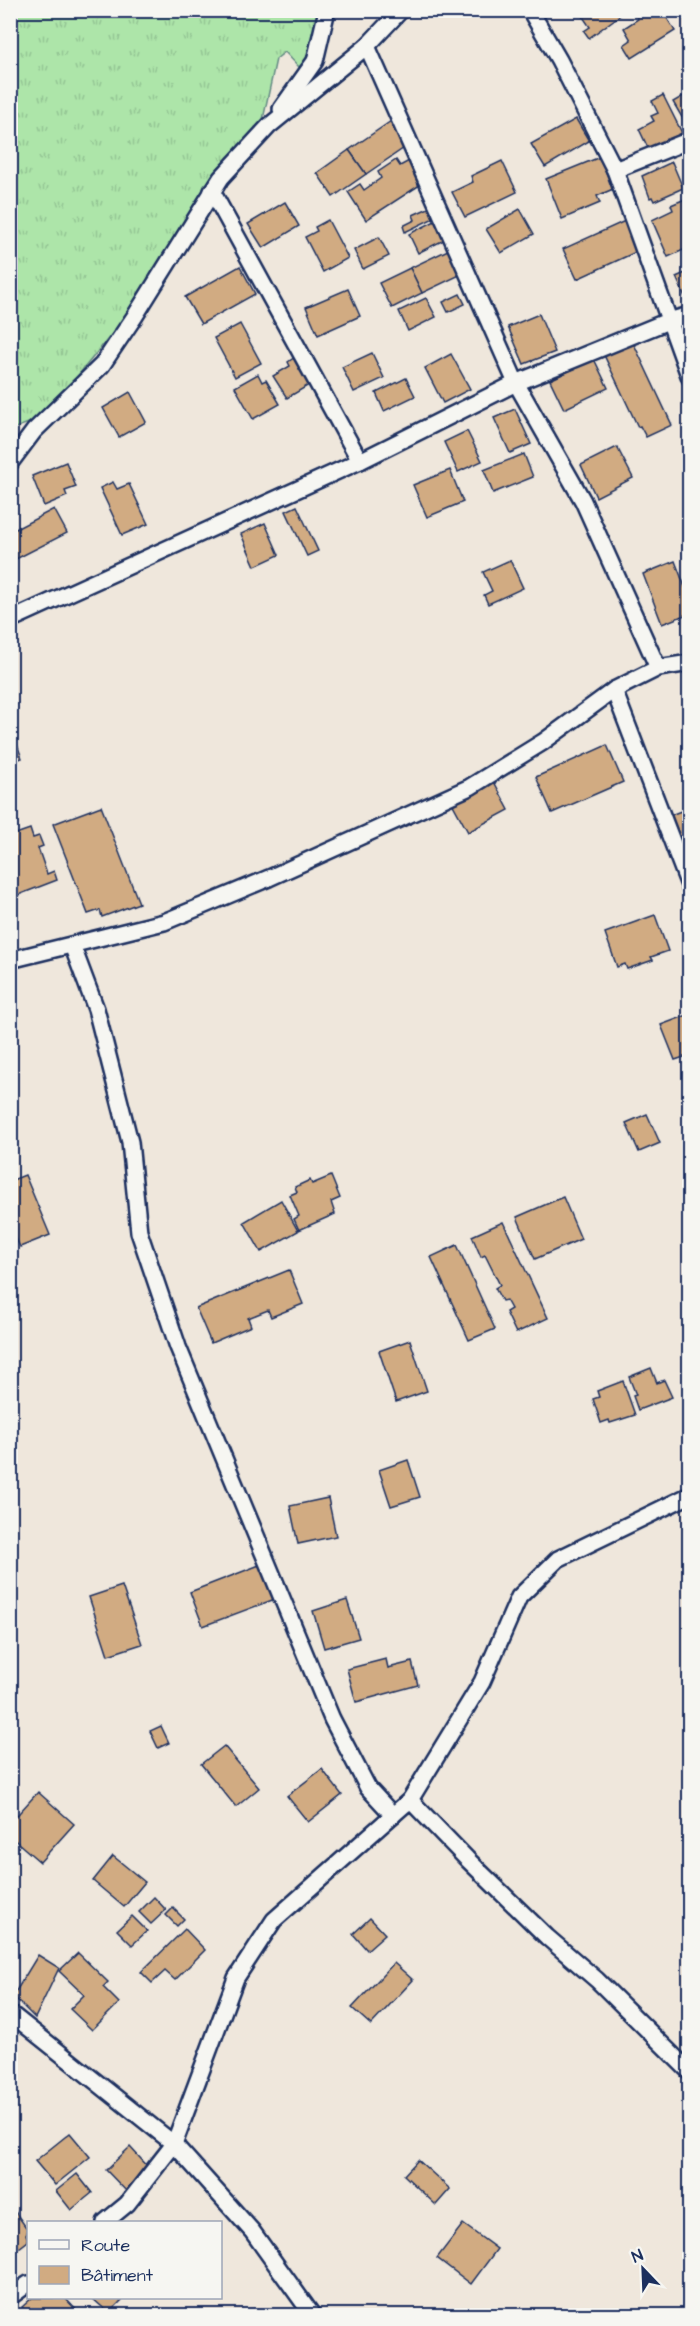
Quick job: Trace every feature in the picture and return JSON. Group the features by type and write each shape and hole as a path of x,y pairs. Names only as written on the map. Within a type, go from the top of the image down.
{"street":[{"path":"10,463 34,432 102,365 221,178 269,126 315,61 327,10"},
{"path":"269,126 367,46 401,10"},
{"path":"530,10 560,60 615,170 690,378"},
{"path":"367,46 516,383 583,501 658,668"},
{"path":"615,170 690,140"},
{"path":"212,191 360,461"},
{"path":"10,620 360,461 516,383 668,321 690,315"},
{"path":"10,960 164,922 470,787 543,742 614,690 658,668 690,663"},
{"path":"614,690 690,888"},
{"path":"72,945 96,1009 130,1142 140,1232 178,1347 332,1719 368,1788 393,1815"},
{"path":"107,2221 128,2204 174,2144 236,1978 274,1920 410,1800 482,1682 519,1597 558,1559 690,1495"},
{"path":"410,1800 547,1937 597,1980 690,2072"},
{"path":"10,2013 174,2144 252,2231 313,2316"},
{"path":"10,2297 27,2285"}],"green space":[{"path":"11,11 339,11 329,26 327,41 299,67 285,52 276,59 261,129 147,291 44,417 15,428 11,434"}],"building":[{"path":"586,10 627,10 589,38 584,31 590,27 581,14"},
{"path":"640,10 655,10 659,16 664,13 675,31 632,58 624,45 631,40 624,28 638,19 635,13"},
{"path":"690,92 690,131 673,102"},
{"path":"663,95 682,133 649,150 639,129 654,121 651,116 658,113 652,101"},
{"path":"394,119 407,146 366,174 349,150"},
{"path":"576,119 589,141 545,167 531,144"},
{"path":"349,150 366,174 333,197 317,173"},
{"path":"600,157 613,189 597,196 600,203 562,219 546,179"},
{"path":"396,160 400,166 409,161 423,183 366,220 348,192 360,184 364,190 381,178 378,172"},
{"path":"502,161 517,192 465,217 452,192 473,182 471,176"},
{"path":"672,162 683,188 654,201 652,197 650,198 642,176"},
{"path":"690,197 690,221 688,221 690,247 668,257 652,220 673,210 671,205"},
{"path":"285,202 299,226 263,248 248,224"},
{"path":"433,206 438,216 405,232 403,226 415,220 413,215"},
{"path":"520,209 534,234 501,253 486,229"},
{"path":"328,220 348,258 323,272 305,237 317,231 315,227"},
{"path":"435,221 444,240 418,253 409,234"},
{"path":"625,221 638,251 577,279 563,249"},
{"path":"379,237 389,256 363,269 354,250"},
{"path":"450,249 462,274 422,293 410,268"},
{"path":"240,266 255,294 201,324 185,297"},
{"path":"410,268 422,293 392,308 379,283"},
{"path":"690,271 690,297 686,299 676,277"},
{"path":"348,289 360,316 318,335 306,307"},
{"path":"460,294 465,304 448,312 443,302"},
{"path":"426,298 436,317 408,331 399,311"},
{"path":"539,314 555,352 524,364 508,327"},
{"path":"240,324 261,363 235,377 214,338"},
{"path":"633,342 672,425 646,437 640,426 638,427 604,355"},
{"path":"372,353 384,378 354,392 342,367"},
{"path":"451,354 470,389 443,403 425,368"},
{"path":"295,357 309,385 287,398 273,376 290,366 288,362"},
{"path":"594,359 608,388 564,409 550,380"},
{"path":"258,374 262,382 266,380 280,404 253,419 235,387"},
{"path":"406,378 415,396 384,411 376,393"},
{"path":"130,392 146,422 119,437 103,408"},
{"path":"515,409 531,444 510,453 494,418"},
{"path":"467,431 482,461 458,472 444,442"},
{"path":"617,447 633,478 596,497 581,465"},
{"path":"524,454 533,477 493,493 484,470"},
{"path":"66,462 76,487 65,491 67,496 44,506 32,476"},
{"path":"450,470 463,502 427,517 413,485"},
{"path":"113,482 117,489 129,484 148,524 122,535 100,488"},
{"path":"297,506 318,551 307,556 286,511"},
{"path":"54,509 67,533 10,562 10,532"},
{"path":"265,523 279,555 255,566 241,534"},
{"path":"510,560 523,588 488,604 484,595 492,591 483,572"},
{"path":"675,561 690,600 690,613 662,624 643,574"},
{"path":"10,731 12,731 22,758 10,762"},
{"path":"607,745 623,782 552,813 536,777"},
{"path":"491,776 509,810 468,832 450,799"},
{"path":"101,806 139,903 102,917 100,910 88,914 53,824"},
{"path":"681,811 684,818 690,816 690,845 680,848 668,816"},
{"path":"30,829 33,838 39,836 43,846 38,848 47,874 54,871 57,880 18,895 10,877 10,836"},
{"path":"655,915 668,951 651,957 653,960 627,969 625,964 617,967 605,933"},
{"path":"690,1014 690,1055 675,1060 661,1025"},
{"path":"647,1114 660,1143 639,1152 626,1123"},
{"path":"25,1175 50,1235 20,1247 10,1225 10,1181"},
{"path":"331,1176 340,1198 331,1202 335,1214 299,1230 294,1219 299,1216 290,1195 297,1192 295,1187 310,1180 312,1184"},
{"path":"563,1197 581,1239 535,1259 517,1217"},
{"path":"281,1200 298,1231 261,1252 244,1222"},
{"path":"503,1222 548,1318 516,1333 506,1312 511,1309 506,1300 502,1301 495,1288 500,1285 485,1255 481,1257 472,1236"},
{"path":"457,1245 495,1329 469,1340 431,1257"},
{"path":"289,1270 303,1304 271,1317 268,1310 248,1318 251,1326 211,1343 196,1308"},
{"path":"410,1340 427,1391 396,1402 379,1351"},
{"path":"651,1368 657,1383 664,1380 672,1397 638,1410 633,1396 636,1395 629,1377"},
{"path":"623,1381 635,1415 610,1423 609,1420 601,1423 593,1399 599,1397 597,1391"},
{"path":"408,1460 420,1497 391,1506 379,1470"},
{"path":"328,1498 336,1536 298,1544 290,1506"},
{"path":"262,1564 275,1599 203,1626 190,1592"},
{"path":"122,1586 142,1644 108,1655 89,1597"},
{"path":"347,1600 359,1638 324,1648 313,1611"},
{"path":"386,1659 388,1668 412,1662 418,1685 356,1702 347,1669"},
{"path":"161,1726 169,1743 158,1748 150,1731"},
{"path":"224,1746 259,1788 236,1807 201,1764"},
{"path":"322,1769 342,1795 308,1822 287,1796"},
{"path":"38,1792 74,1824 40,1862 10,1836 10,1823"},
{"path":"113,1856 145,1882 124,1907 93,1881"},
{"path":"154,1897 166,1910 151,1924 139,1912"},
{"path":"173,1908 184,1919 177,1926 166,1915"},
{"path":"132,1916 147,1931 132,1945 117,1930"},
{"path":"370,1918 385,1934 367,1950 353,1934"},
{"path":"185,1929 205,1950 175,1980 165,1971 152,1983 141,1972"},
{"path":"78,1953 108,1982 103,1987 119,2003 92,2030 70,2009 84,1995 59,1971"},
{"path":"38,1955 59,1968 35,2018 13,1996"},
{"path":"394,1963 413,1980 371,2025 352,2008"},
{"path":"70,2133 90,2157 55,2185 35,2161"},
{"path":"130,2147 151,2170 128,2193 106,2170"},
{"path":"418,2160 450,2189 436,2205 404,2175"},
{"path":"77,2174 92,2193 71,2210 56,2191"},
{"path":"13,2209 27,2229 27,2242 10,2255 10,2211"},
{"path":"463,2224 497,2249 471,2284 437,2258"},
{"path":"31,2299 66,2299 79,2313 76,2316 30,2316 22,2307"},
{"path":"93,2299 123,2299 109,2313"}]}
